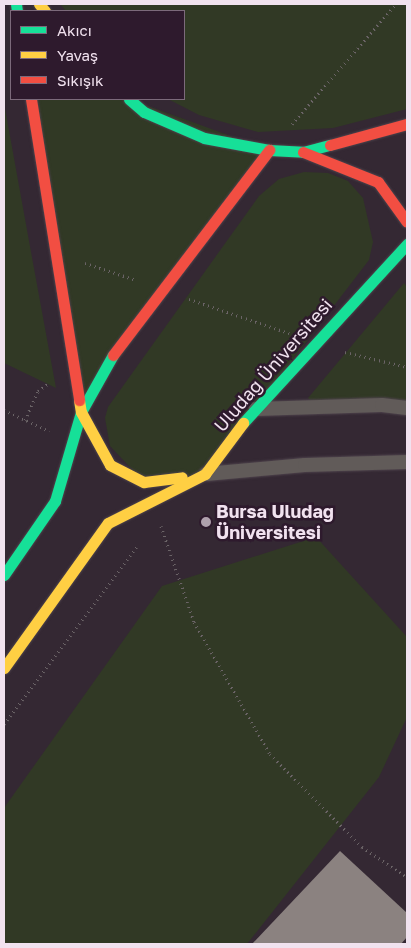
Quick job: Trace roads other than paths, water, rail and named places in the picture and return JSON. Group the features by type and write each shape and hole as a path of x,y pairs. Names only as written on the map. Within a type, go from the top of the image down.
{"street":[{"path":"31,100 80,412 110,465 144,482 205,474"},
{"path":"130,100 144,112 204,138 269,150 303,152 378,182 407,222"},
{"path":"303,152 407,124"},
{"path":"4,576 55,501 80,412 104,367 269,150"},
{"name":"Uludağ Üniversitesi","path":"205,474 254,409 407,244"},
{"path":"4,668 108,523 205,474"}],"lane":[{"path":"254,409 382,405 407,408"},
{"path":"205,474 305,465 407,462"}],"place":[{"name":"Bursa Uludağ Üniversitesi","path":"206,522"}]}
